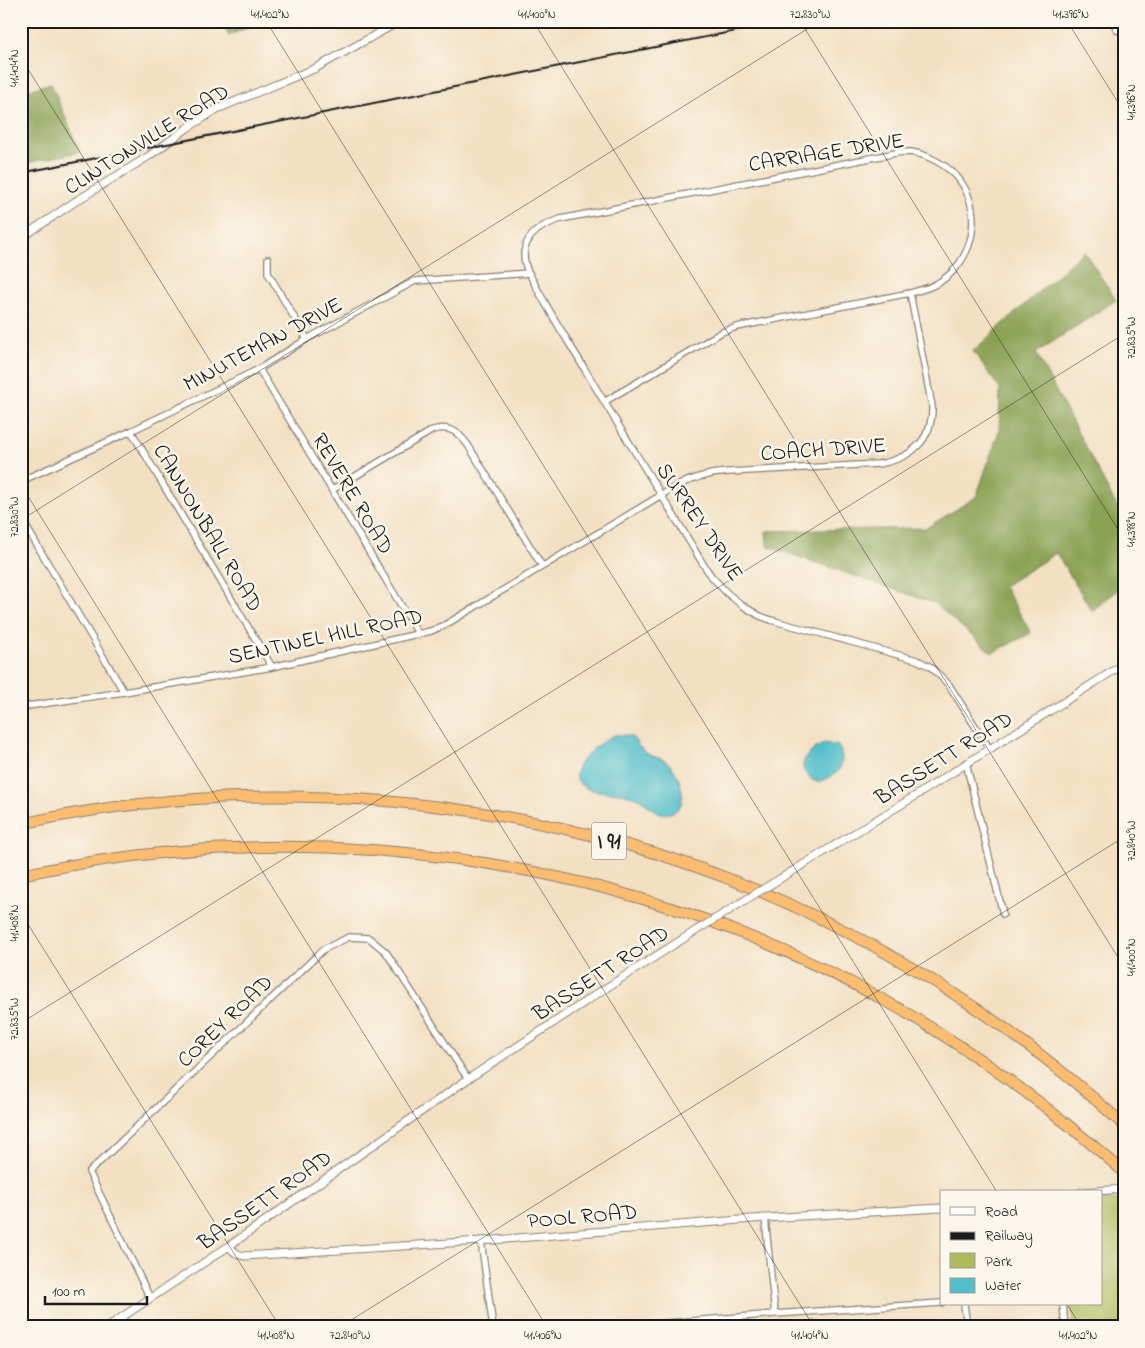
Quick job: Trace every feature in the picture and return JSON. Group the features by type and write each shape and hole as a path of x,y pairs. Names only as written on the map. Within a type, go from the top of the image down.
{"highway":[{"name":"I 91","path":"21,824 87,812 178,801 258,797 324,798 386,802 472,812 562,829 616,842 735,882 790,905 880,950 944,988 1007,1029 1073,1081 1124,1125"},
{"name":"I 91","path":"21,875 84,862 166,852 248,846 322,847 394,851 478,861 525,869 610,889 685,912 751,937 815,965 881,998 1012,1081 1124,1172"}],"street":[{"name":"CLINTONVILLE ROAD","path":"21,238 149,156 205,116 232,102 291,80 316,68 400,21"},
{"path":"1113,21 1117,30"},
{"name":"CARRIAGE DRIVE","path":"528,273 524,254 530,238 536,231 560,219 896,152 910,152 934,160 948,168 958,178 970,200 973,226 964,257 956,268 937,284 910,293 737,327 722,332 604,402"},
{"path":"268,259 268,273 307,339"},
{"name":"MINUTEMAN DRIVE","path":"21,481 131,431 259,369 307,339 415,281 528,273"},
{"name":"SURREY DRIVE","path":"528,273 604,402 708,571 719,585 752,612 771,620 917,660 931,667 949,685 988,748"},
{"name":"COACH DRIVE","path":"661,495 685,481 708,474 878,464 899,460 911,452 920,443 931,424 932,406 910,293"},
{"name":"REVERE ROAD","path":"259,369 419,634"},
{"path":"332,490 433,430 448,429 456,432 468,445 542,566"},
{"name":"CANNONBALL ROAD","path":"131,431 272,667"},
{"name":"SENTINEL HILL ROAD","path":"21,708 272,667 419,634 444,625 661,495"},
{"path":"21,518 124,692"},
{"name":"BASSETT ROAD","path":"107,1327 229,1246 468,1079 606,988 1124,664"},
{"path":"966,763 1003,914"},
{"name":"COREY ROAD","path":"150,1298 89,1172 324,949 349,937 369,938 386,952 468,1079"},
{"path":"1102,1191 1124,1189"},
{"name":"POOL ROAD","path":"229,1246 234,1252 245,1256 482,1241 765,1218 940,1208"},
{"path":"765,1218 775,1314"},
{"path":"482,1241 493,1327"},
{"path":"616,1327 940,1303"},
{"path":"964,1306 967,1327"},
{"path":"1063,1306 1065,1327"}],"green space":[{"path":"222,21 261,21 229,36"},
{"path":"51,83 80,152 21,164 21,92"},
{"path":"1084,251 1116,300 1036,353 1124,520 1124,585 1092,611 1056,553 1004,586 1031,633 992,653 934,603 767,546 766,531 926,528 976,497 999,431 1000,389 973,351"},
{"path":"1124,1200 1124,1327 1073,1327 1071,1306 1102,1306 1102,1201"},
{"path":"809,1319 810,1327 746,1327 746,1325"}],"water":[{"path":"615,735 632,737 646,753 665,760 672,767 682,789 681,804 677,810 665,814 660,813 639,798 592,790 581,785 576,779 576,771 586,756 602,742"},
{"path":"825,743 838,746 842,755 842,763 836,773 817,782 807,775 804,770 804,760 811,752"}],"railway":[{"path":"21,173 786,21"}]}
